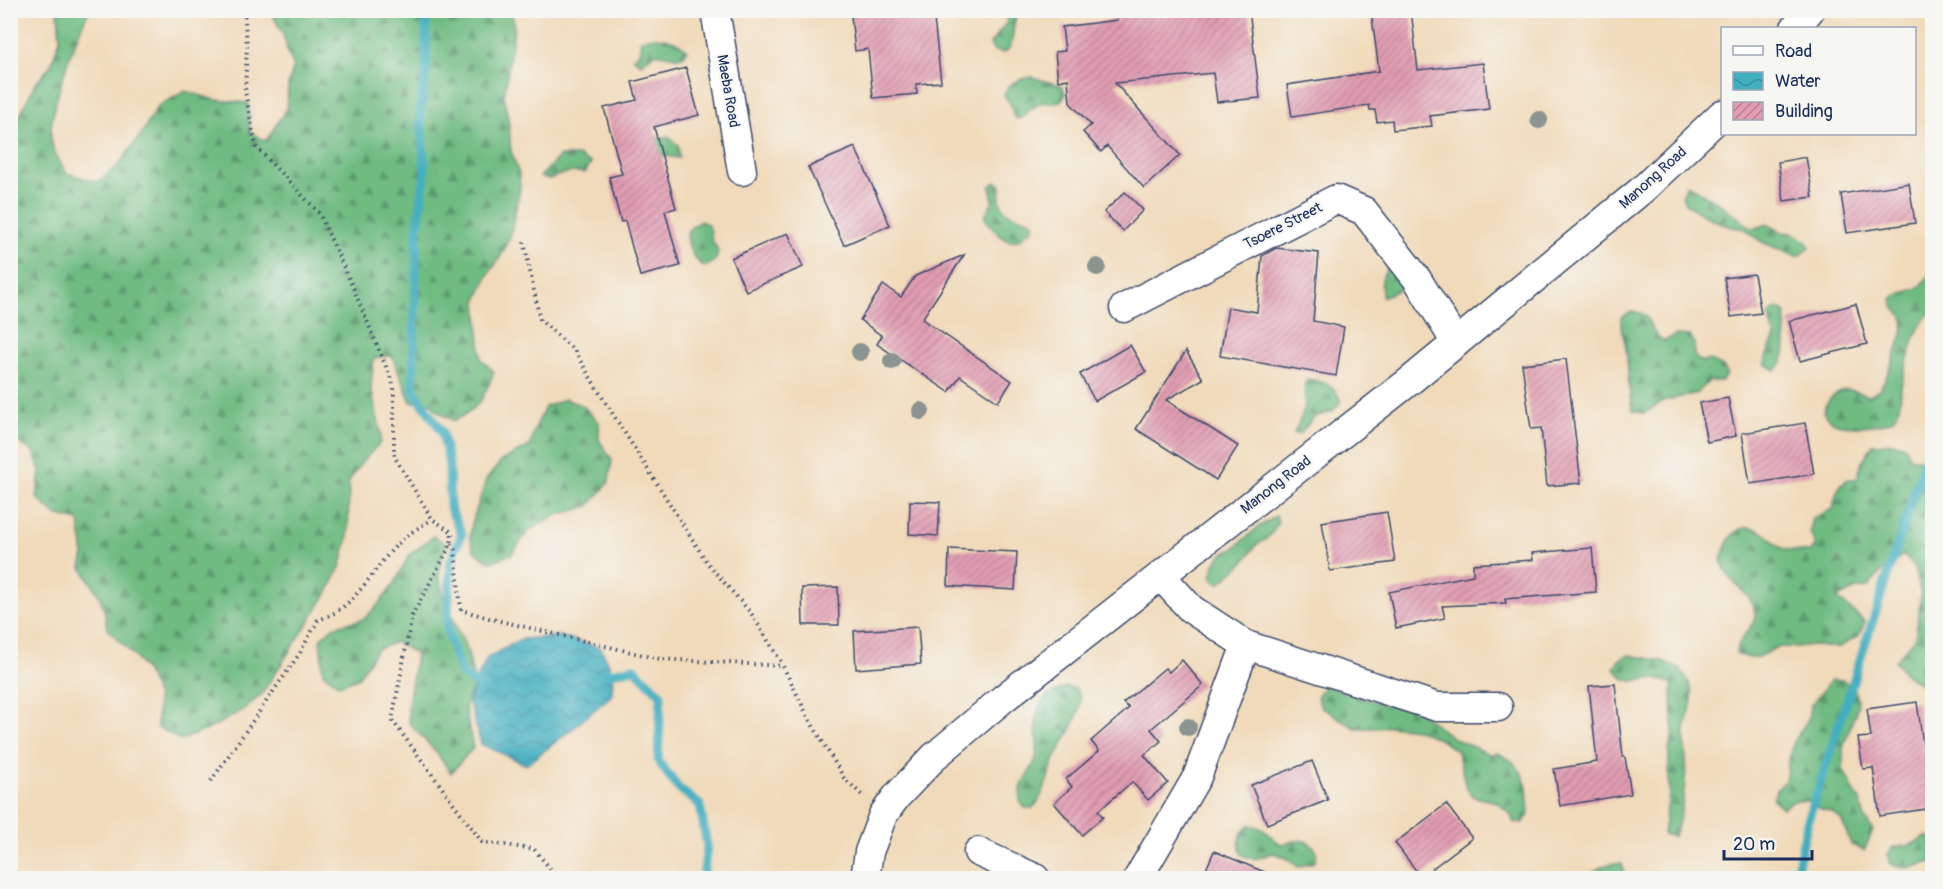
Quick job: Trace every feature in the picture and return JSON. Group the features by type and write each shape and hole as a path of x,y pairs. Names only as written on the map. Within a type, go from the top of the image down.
{"street":[{"name":"Maeba Road","path":"715,10 742,171"},
{"path":"1796,27 1810,10"},
{"name":"Manong Road","path":"865,879 869,852 883,815 897,796 935,756 1004,698 1456,343 1643,189 1721,115"},
{"name":"Tsoere Street","path":"1124,308 1336,199 1364,211 1417,279 1456,343"},
{"path":"1161,576 1191,609 1246,645 1437,707 1498,707"},
{"path":"1138,879 1197,777 1246,645"},
{"path":"978,852 1035,879"}],"path":[{"path":"244,10 247,45 244,92 256,147 319,213 394,386 394,456 432,519 452,532 451,543 412,616 392,720 482,842 534,849 558,879"},
{"path":"524,242 540,320 574,350 708,564 751,613 783,666 809,719 844,778 883,815"},
{"path":"211,781 300,653 318,620 334,616 358,594 401,541 432,519"},
{"path":"451,543 455,550 461,610 660,659 783,666"}],"green space":[{"path":"508,10 514,20 504,96 511,151 519,174 520,189 510,236 477,300 481,359 494,372 487,390 475,407 454,421 437,411 431,403 411,402 392,356 374,358 371,387 381,434 380,443 362,462 349,481 348,538 341,565 327,594 261,695 243,710 209,729 181,740 157,727 157,698 154,687 144,668 107,629 102,602 81,567 84,555 79,521 56,515 37,498 40,470 33,452 11,437 11,148 22,110 35,84 51,65 60,39 58,11 89,11 57,97 51,132 52,144 66,173 97,182 118,166 158,106 185,91 216,100 248,103 250,132 266,141 287,108 288,85 294,66 283,34 270,11"},
{"path":"999,11 1019,11 1014,22 1012,40 1008,50 1003,53 993,50 990,44 1007,22 1005,15"},
{"path":"657,37 681,44 687,50 684,56 676,57 655,53 641,64 633,57 639,53 641,39"},
{"path":"1032,77 1062,86 1065,96 1060,101 1042,102 1019,119 1014,117 1010,103 1004,95 1009,86 1015,82"},
{"path":"649,135 657,138 668,137 678,145 679,158 661,155"},
{"path":"560,156 578,156 591,163 585,173 567,173 550,179 540,177"},
{"path":"996,182 1001,185 1000,199 1004,209 1034,223 1032,230 1026,232 1020,240 1008,241 998,234 986,220 985,216 993,200 990,186"},
{"path":"1687,184 1726,208 1753,229 1768,224 1781,232 1793,233 1805,240 1810,247 1800,256 1795,256 1762,242 1744,229 1728,226 1703,215 1687,204 1682,196"},
{"path":"700,221 709,227 718,253 715,261 704,267 693,255 687,235 688,230"},
{"path":"1384,255 1407,282 1400,289 1382,297 1382,280 1387,267"},
{"path":"1932,273 1932,311 1920,326 1912,346 1901,386 1898,412 1890,421 1876,425 1850,426 1833,422 1823,412 1826,404 1835,395 1849,390 1870,396 1881,387 1896,353 1903,324 1903,319 1892,299 1898,294 1919,287"},
{"path":"1776,308 1783,310 1786,315 1786,344 1784,358 1776,370 1765,364 1775,337 1769,315"},
{"path":"1632,312 1645,316 1656,335 1664,341 1676,335 1690,336 1694,342 1695,358 1703,362 1709,360 1723,367 1727,373 1722,381 1709,381 1697,393 1663,401 1644,414 1633,410 1621,327 1622,317"},
{"path":"1307,379 1328,385 1341,401 1333,411 1314,417 1299,435 1294,433 1304,408 1304,388"},
{"path":"565,399 583,406 599,422 599,440 612,460 609,482 589,506 555,516 528,531 512,554 491,562 474,551 470,537 472,523 486,480 502,460 530,446 545,407"},
{"path":"1894,443 1905,446 1910,457 1932,463 1932,686 1920,684 1910,678 1895,661 1915,638 1921,595 1915,567 1903,555 1882,571 1867,588 1856,589 1837,598 1865,622 1858,637 1839,647 1813,645 1777,647 1759,657 1749,658 1736,653 1755,614 1748,597 1734,582 1721,561 1731,537 1743,528 1750,528 1767,535 1782,548 1810,552 1816,546 1810,532 1813,518 1833,509 1842,483 1846,480 1857,479 1862,462 1873,444"},
{"path":"1276,516 1278,522 1272,533 1256,545 1245,561 1219,584 1211,578 1214,565 1221,555 1233,549 1258,527"},
{"path":"434,536 447,545 441,558 439,575 443,595 468,653 475,685 465,707 473,748 451,773 436,752 409,723 408,706 416,654 396,642 377,649 358,678 339,685 323,673 320,639 333,627 364,619 394,584 410,554"},
{"path":"1629,655 1662,661 1680,668 1692,692 1685,734 1684,793 1679,822 1673,837 1663,834 1669,794 1669,749 1673,734 1672,683 1655,679 1632,681 1624,678 1614,668 1619,660"},
{"path":"1831,680 1843,680 1855,689 1858,705 1843,748 1843,769 1860,798 1865,819 1873,830 1864,851 1851,844 1841,819 1833,813 1819,808 1810,801 1794,801 1783,808 1773,799 1776,791 1785,781 1791,750 1795,739 1808,720 1810,706"},
{"path":"1324,686 1390,706 1413,707 1453,738 1489,754 1498,753 1512,761 1521,772 1527,787 1529,815 1523,823 1513,822 1511,815 1497,802 1474,797 1466,788 1456,750 1439,739 1416,729 1390,726 1355,728 1321,707 1317,697"},
{"path":"1066,687 1076,689 1079,695 1081,704 1078,714 1054,761 1040,797 1033,808 1025,808 1020,802 1020,794 1024,781 1036,760 1036,722 1039,708 1049,695"},
{"path":"1250,825 1263,830 1281,844 1301,840 1310,843 1317,852 1315,862 1298,867 1290,860 1275,853 1254,859 1246,857 1241,854 1240,837"},
{"path":"1928,836 1932,840 1932,862 1906,868 1889,863 1888,854 1893,847 1908,846"},
{"path":"1612,863 1622,864 1625,878 1586,878 1601,867"}],"water":[{"path":"560,636 601,648 613,673 612,695 526,765 481,744 469,702 487,658 521,639"}],"building":[{"path":"901,10 933,10 941,82 916,84 917,94 873,98 868,49 855,51 851,16"},
{"path":"1116,10 1249,10 1260,98 1217,102 1213,73 1115,83 1180,155 1144,188 1107,146 1101,152 1083,132 1091,125 1070,103 1068,79 1058,81 1055,52 1065,51 1062,27 1117,20"},
{"path":"1371,10 1411,10 1418,70 1483,63 1489,109 1430,116 1432,126 1393,130 1392,120 1377,122 1375,110 1370,110 1369,105 1292,117 1287,85 1379,71"},
{"path":"686,68 699,115 654,127 676,208 665,211 680,266 640,276 625,221 621,222 609,177 622,174 604,108 637,100 632,82"},
{"path":"855,147 890,225 844,245 808,167"},
{"path":"1806,157 1813,197 1784,201 1778,162"},
{"path":"1909,183 1915,223 1847,233 1841,194"},
{"path":"1125,192 1143,210 1123,231 1104,212"},
{"path":"788,233 803,267 746,291 731,258"},
{"path":"1276,248 1319,253 1313,321 1344,327 1336,376 1220,356 1228,307 1257,312 1262,256"},
{"path":"964,255 922,319 1012,381 998,402 960,376 949,392 877,344 882,336 860,320 883,285 901,297 915,276"},
{"path":"1754,274 1761,313 1731,317 1724,278"},
{"path":"1856,304 1867,344 1800,361 1789,321"},
{"path":"1130,345 1146,372 1095,401 1080,374"},
{"path":"1186,351 1203,379 1166,400 1238,446 1216,480 1136,429"},
{"path":"1566,359 1581,483 1547,486 1541,428 1531,429 1522,364"},
{"path":"1728,398 1736,436 1707,442 1699,403"},
{"path":"1805,423 1814,474 1750,484 1742,433"},
{"path":"910,501 940,502 938,536 909,534"},
{"path":"1387,512 1395,562 1330,571 1322,522"},
{"path":"1592,548 1596,592 1505,599 1506,603 1442,606 1445,618 1396,628 1389,592 1473,575 1473,564 1533,560 1532,553"},
{"path":"949,549 1017,552 1015,590 948,586"},
{"path":"838,587 839,625 803,625 802,588"},
{"path":"918,627 921,664 856,669 854,631"},
{"path":"1182,660 1203,685 1151,729 1161,741 1144,755 1168,783 1148,800 1132,782 1098,811 1103,817 1082,835 1054,803 1072,787 1066,779 1099,751 1091,741 1129,708 1123,703 1165,668 1169,672"},
{"path":"1615,684 1623,757 1625,757 1631,794 1560,806 1554,769 1597,762 1589,686"},
{"path":"1917,702 1932,808 1880,816 1873,768 1863,769 1858,738 1871,737 1867,709"},
{"path":"1312,761 1328,800 1267,824 1251,785"},
{"path":"1446,804 1472,838 1421,877 1395,843"},
{"path":"1214,851 1279,878 1279,879 1202,879"}],"waterway":[{"path":"426,10 426,71 420,113 425,172 417,234 413,389 442,432 449,465 450,508 462,534 451,560 447,629 461,674 484,689"},
{"path":"1795,878 1808,820 1927,454"},
{"path":"602,675 634,668 661,695 658,761 678,788 700,805 707,846 703,878"}]}
